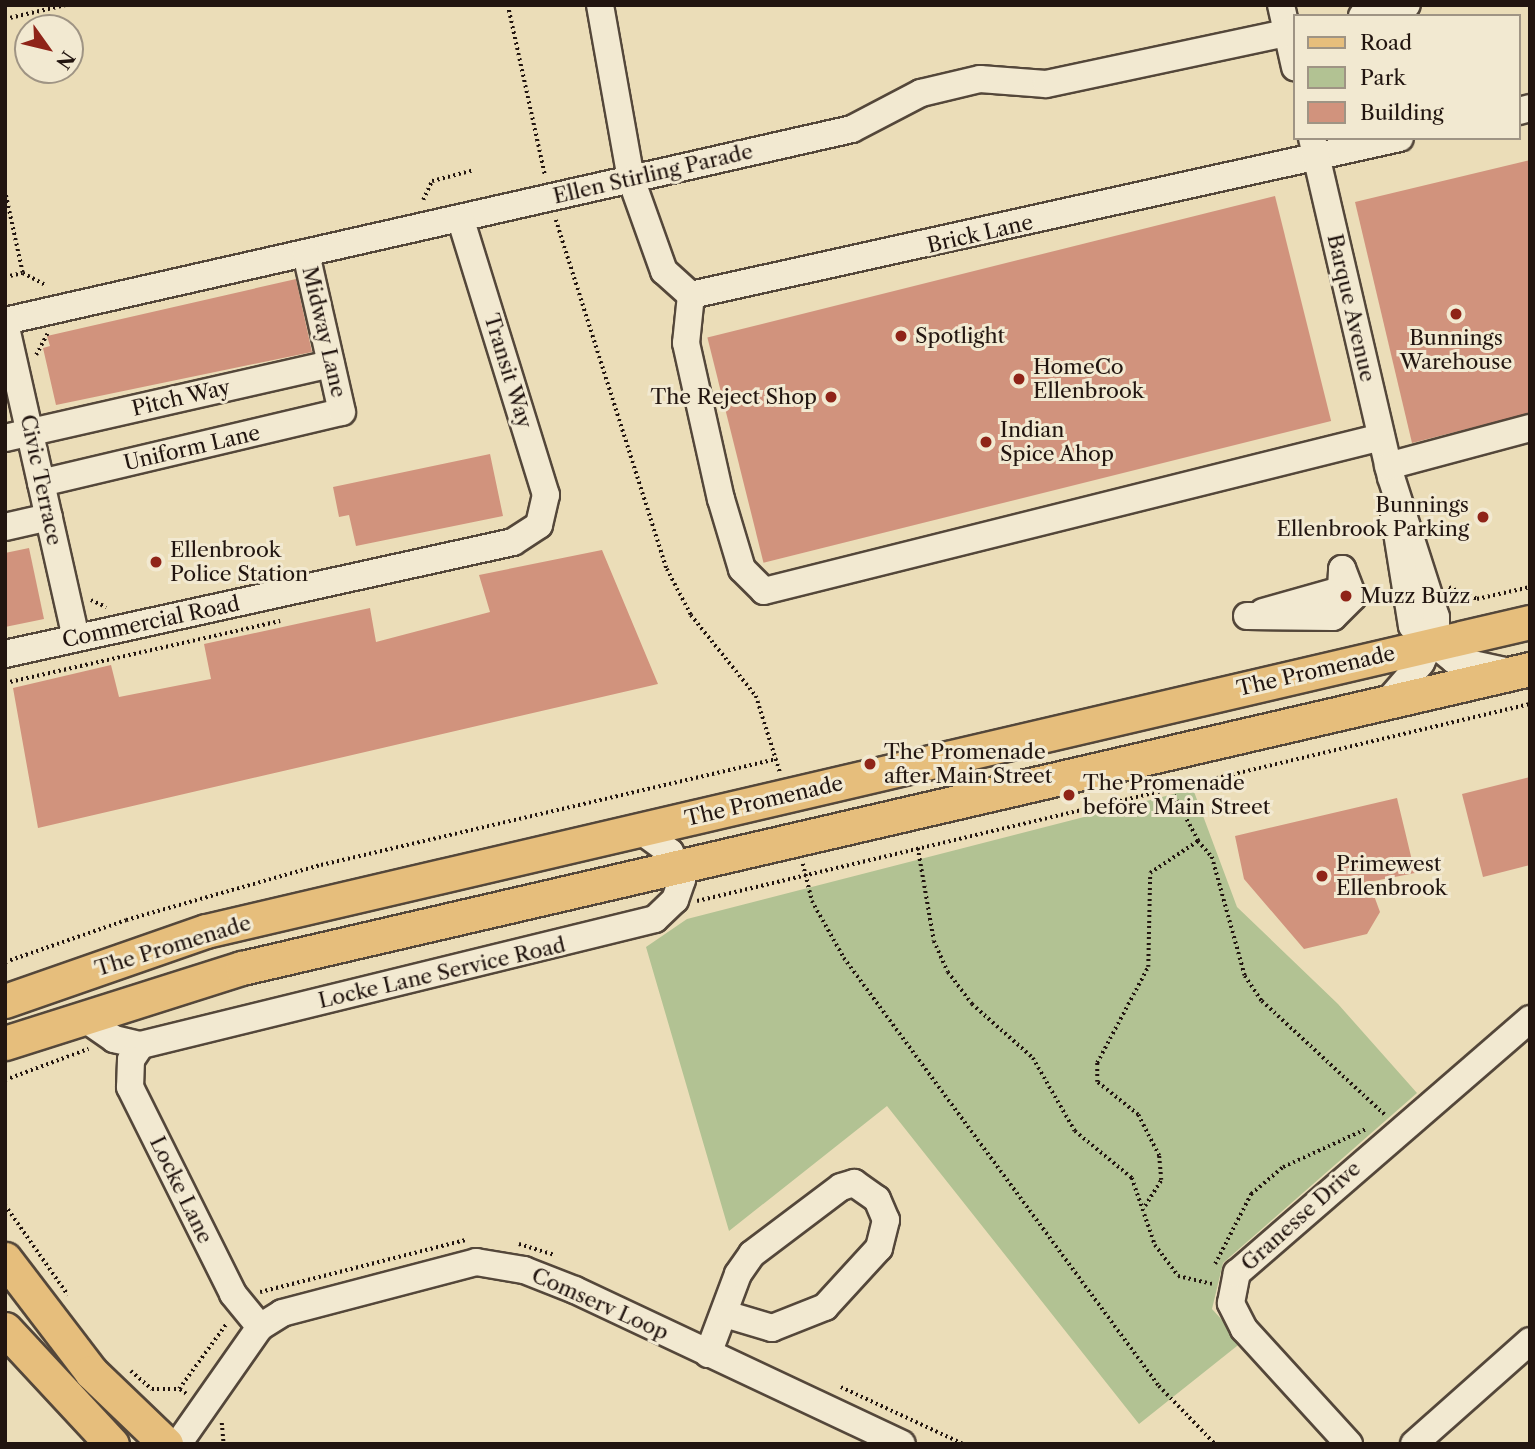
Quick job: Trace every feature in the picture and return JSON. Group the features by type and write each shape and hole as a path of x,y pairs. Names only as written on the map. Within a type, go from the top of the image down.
{"main road":[{"name":"The Promenade","path":"5,1001 206,931 1530,622"},
{"name":"The Promenade","path":"5,1043 242,968 679,864 1522,670"},
{"path":"5,1259 91,1372 166,1444"},
{"path":"5,1329 112,1444"}],"street":[{"path":"600,5 631,179 664,271 691,295 686,343 721,499 742,569 770,592 1381,437"},
{"path":"1281,5 1291,32 1294,58"},
{"path":"1370,14 1400,6"},
{"name":"Ellen Stirling Parade","path":"5,322 46,299 306,253 852,129 921,93 979,79 1046,84 1291,32"},
{"name":"Brick Lane","path":"691,295 1314,148 1383,140"},
{"name":"Barque Avenue","path":"1314,148 1389,472 1408,617 1431,645 1454,660 1522,670"},
{"name":"Transit Way","path":"460,218 546,495 539,526"},
{"name":"Midway Lane","path":"306,253 342,412"},
{"name":"Civic Terrace","path":"5,322 18,435 41,483 76,638"},
{"name":"Pitch Way","path":"18,435 331,364"},
{"name":"Uniform Lane","path":"41,483 342,412"},
{"path":"1389,472 1530,428"},
{"name":"Barque Avenue","path":"1389,472 1436,617 1431,645"},
{"path":"5,527 49,517"},
{"name":"Commercial Road","path":"5,654 513,542 539,526"},
{"path":"1388,701 1431,645"},
{"path":"640,830 657,838 679,864 682,880 666,908"},
{"name":"Locke Lane Service Road","path":"114,1039 141,1045 610,933 655,919 666,908"},
{"path":"84,1017 114,1039"},
{"name":"Granesse Drive","path":"1349,1444 1244,1329 1231,1303 1237,1273 1530,1019"},
{"name":"Locke Lane","path":"141,1045 131,1060 130,1087 241,1305 260,1327"},
{"path":"708,1354 725,1314 752,1254 813,1204 855,1183 877,1199 886,1220 879,1248 825,1307 772,1328 725,1314"},
{"name":"Comserv Loop","path":"178,1444 260,1327 303,1305 476,1262 551,1280 902,1444"},
{"path":"1414,1444 1530,1341"}],"path":[{"path":"5,19 65,5"},
{"path":"508,5 550,197 667,569 691,615 756,696 786,796"},
{"path":"411,203 425,200 432,181 474,170"},
{"path":"5,190 23,273 46,299 50,331 35,353 38,366"},
{"path":"5,277 23,273"},
{"path":"46,299 58,284"},
{"path":"85,585 88,598 108,608"},
{"path":"1429,590 1456,585 1477,599 1530,587"},
{"path":"5,683 280,621"},
{"path":"666,908 1530,704"},
{"path":"5,962 126,920 321,865 777,759"},
{"path":"1170,789 1198,841 1212,856 1245,976 1262,1001 1385,1115"},
{"path":"796,837 812,901 844,958 1160,1386 1215,1444"},
{"path":"1145,1206 1161,1180 1159,1156 1139,1115 1097,1082 1097,1063 1148,967 1150,873 1198,841"},
{"path":"918,848 931,929 948,972 972,1004 1033,1058 1075,1131 1132,1178 1145,1206 1154,1245 1178,1276 1212,1284"},
{"path":"5,1080 114,1039"},
{"path":"5,1205 75,1304"},
{"path":"179,1389 241,1305 265,1290 453,1239 480,1241"},
{"path":"506,1243 532,1245 557,1256"},
{"path":"124,1365 152,1390 179,1389 221,1421 225,1444"},
{"path":"828,1381 963,1444"}],"green space":[{"path":"1193,789 1237,907 1338,1004 1417,1093 1223,1263 1212,1309 1242,1342 1139,1424 887,1106 729,1231 646,947 687,919"}],"building":[{"name":"Bunnings Warehouse","path":"1530,160 1530,413 1412,443 1355,202"},
{"name":"HomeCo Ellenbrook","path":"1275,196 1331,421 764,563 707,338"},
{"path":"296,279 312,352 56,405 43,348 50,346 47,336"},
{"path":"490,454 503,516 356,546 349,515 339,517 333,487"},
{"path":"29,548 44,619 5,627 5,553"},
{"path":"602,550 658,684 38,828 13,688 111,665 119,697 211,679 204,644 370,608 376,642 490,612 479,575"},
{"name":"Primewest Ellenbrook","path":"1530,777 1530,865 1483,877 1462,794"},
{"name":"Primewest Ellenbrook","path":"1397,798 1415,873 1369,882 1380,912 1367,934 1304,949 1244,879 1235,836"}],"place":[{"name":"Bunnings Warehouse","path":"1456,314"},
{"name":"Spotlight","path":"901,336"},
{"name":"HomeCo Ellenbrook","path":"1019,379"},
{"name":"The Reject Shop","path":"831,397"},
{"name":"Indian Spice Ahop","path":"986,442"},
{"name":"Bunnings Ellenbrook Parking","path":"1483,517"},
{"name":"Ellenbrook Police Station","path":"156,562"},
{"name":"Muzz Buzz","path":"1346,596"},
{"name":"The Promenade after Main Street","path":"870,764"},
{"name":"The Promenade before Main Street","path":"1069,795"},
{"name":"Primewest Ellenbrook","path":"1322,876"}]}
